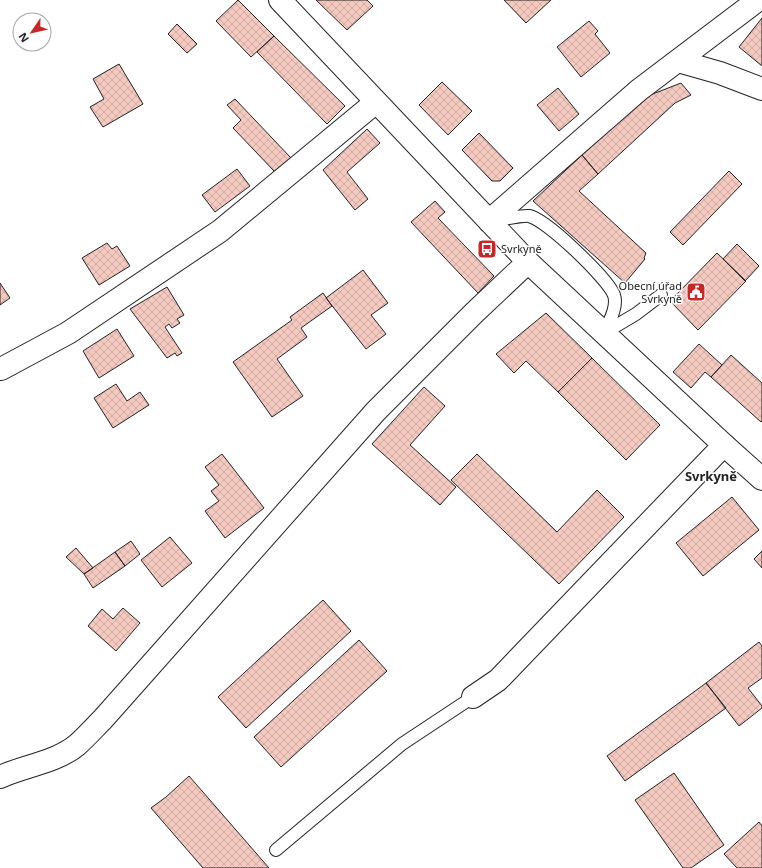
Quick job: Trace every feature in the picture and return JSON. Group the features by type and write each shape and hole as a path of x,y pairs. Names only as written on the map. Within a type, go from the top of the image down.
{"street":[{"path":"280,0 528,262 762,479"},
{"path":"489,221 639,90 758,0"},
{"path":"678,61 720,73 762,89"},
{"path":"1,369 68,333 220,231 376,102"},
{"path":"0,777 50,760 76,746 109,713 376,411 474,313 528,262"},
{"path":"473,697 498,680 724,445"}],"lane":[{"path":"489,221 529,216 541,222 570,245 602,278 614,296 614,309 604,333"},
{"path":"604,333 636,314 661,295"},
{"path":"276,850 402,744 473,697"}],"building":[{"path":"238,0 274,36 251,57 216,21"},
{"path":"316,0 367,0 373,6 347,30"},
{"path":"504,0 551,0 526,23"},
{"path":"762,18 762,66 739,47"},
{"path":"589,21 598,31 595,34 610,53 581,77 557,47"},
{"path":"177,24 197,44 187,53 168,34"},
{"path":"274,36 345,106 327,124 257,52"},
{"path":"119,64 143,104 103,127 90,107 104,99 93,79"},
{"path":"442,82 472,111 448,135 419,105"},
{"path":"681,83 691,95 675,103 598,174 582,155 645,97"},
{"path":"558,88 579,114 559,131 537,105"},
{"path":"235,99 291,158 275,172 233,128 241,120 227,105"},
{"path":"367,129 380,143 347,172 368,199 355,210 323,170"},
{"path":"479,133 513,168 500,181 492,181 462,150"},
{"path":"582,155 598,174 579,191 646,253 645,259 625,283 533,201"},
{"path":"237,169 250,186 215,212 202,195"},
{"path":"729,171 742,184 683,245 670,232"},
{"path":"435,201 445,212 438,218 494,276 478,293 411,222"},
{"path":"107,243 112,249 117,246 130,266 99,285 82,258"},
{"path":"737,244 759,266 745,281 723,259"},
{"path":"717,253 746,281 698,330 670,301"},
{"path":"363,270 388,303 371,315 386,334 366,349 326,298"},
{"path":"0,283 10,298 0,305"},
{"path":"167,287 184,315 177,319 180,323 172,328 169,324 165,327 182,353 177,356 175,353 167,358 130,309"},
{"path":"323,293 332,306 301,328 307,337 277,359 303,396 272,417 233,362 292,320 290,317"},
{"path":"546,313 592,358 558,392 526,361 514,373 496,354"},
{"path":"117,329 134,356 99,378 83,351"},
{"path":"699,344 722,365 711,377 705,372 691,388 673,372"},
{"path":"731,355 762,383 761,422 711,377"},
{"path":"592,358 660,425 626,460 558,392"},
{"path":"116,384 127,401 140,392 149,405 113,428 94,398"},
{"path":"424,387 445,406 410,445 456,487 440,505 372,444"},
{"path":"222,454 264,508 225,538 205,511 219,501 211,491 219,485 205,467"},
{"path":"477,454 557,532 597,490 624,517 559,584 451,480"},
{"path":"732,497 759,530 703,576 676,543"},
{"path":"170,537 192,563 162,587 141,560"},
{"path":"131,541 140,554 125,566 115,552"},
{"path":"76,548 93,568 84,574 66,557"},
{"path":"762,551 762,568 754,559"},
{"path":"115,552 125,566 93,588 84,574"},
{"path":"323,600 351,631 246,728 218,697"},
{"path":"123,608 140,623 116,651 88,626 102,609 113,619"},
{"path":"359,640 387,671 281,767 254,737"},
{"path":"759,642 762,646 762,678 748,688 762,708 739,726 706,683"},
{"path":"706,683 726,708 625,781 607,756"},
{"path":"674,773 724,845 691,868 683,868 635,800"},
{"path":"189,776 269,868 203,868 151,808 166,797"},
{"path":"759,822 762,826 762,868 737,868 724,854"}],"place":[{"name":"Svrkyně","path":"487,249"},
{"name":"Obecní úřad Svrkyně","path":"696,292"}],"district":[{"name":"Svrkyně","path":"711,476"}]}
